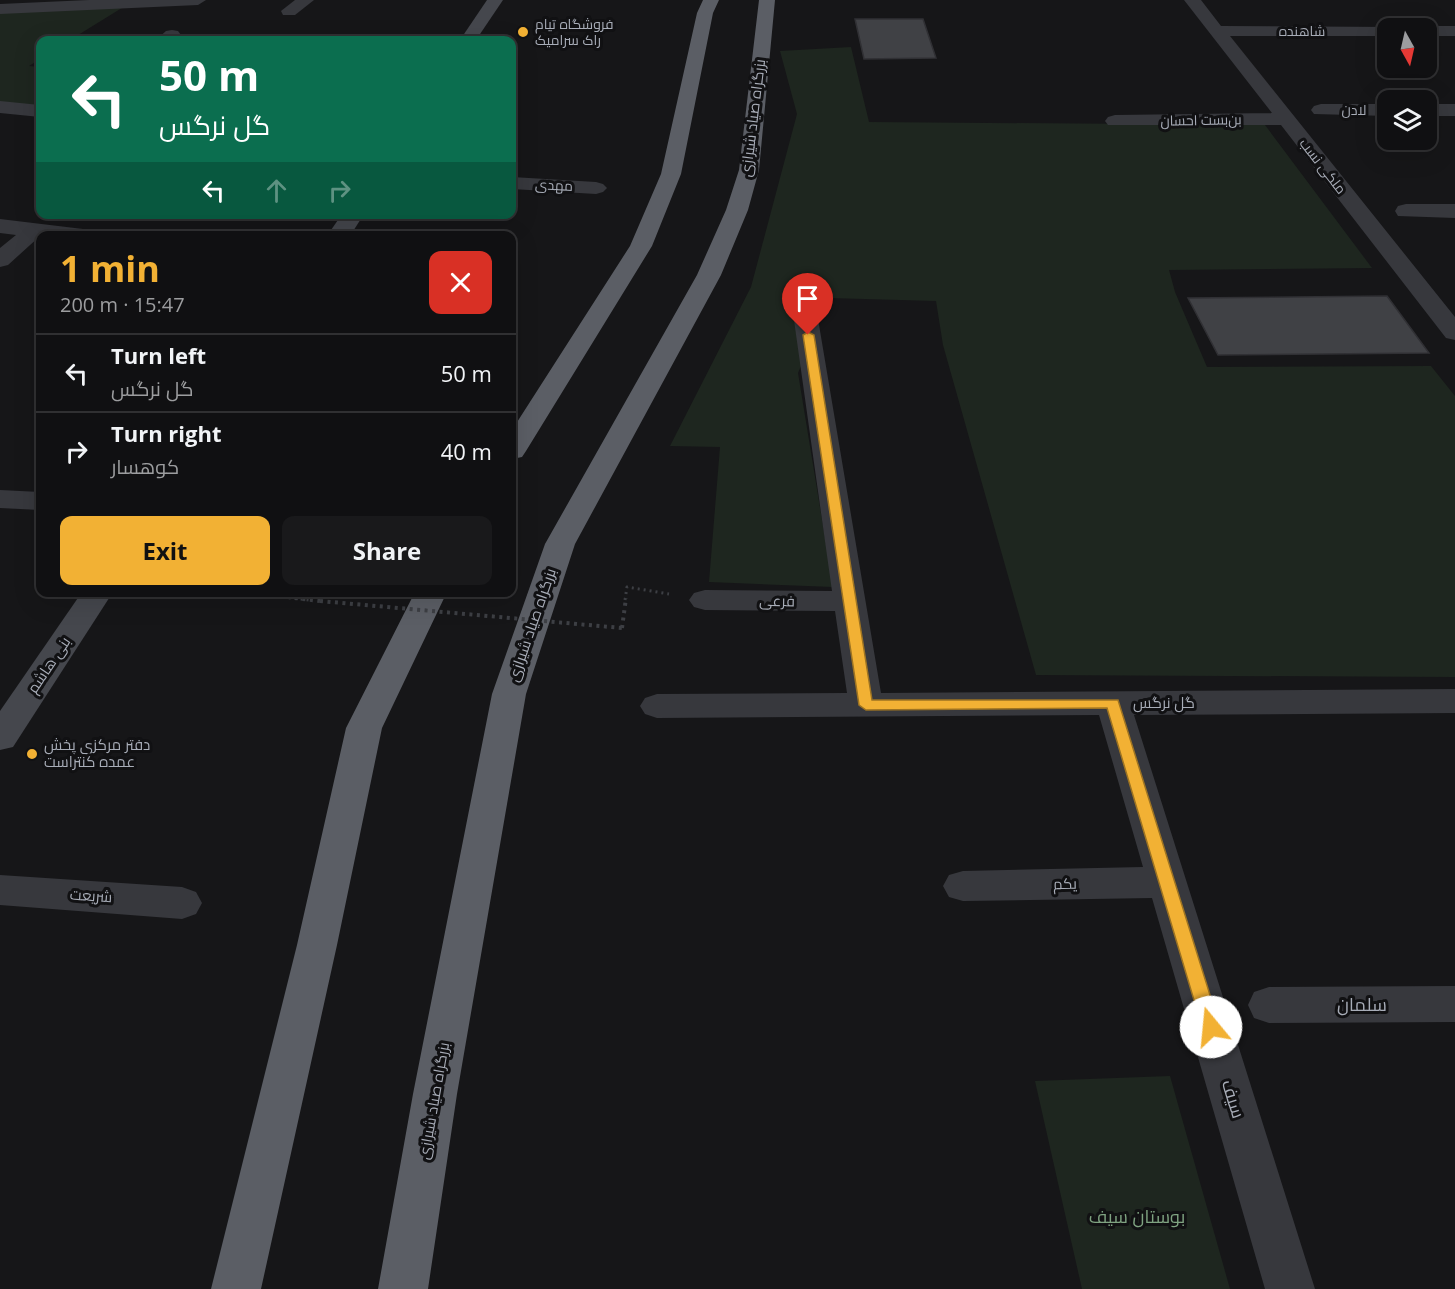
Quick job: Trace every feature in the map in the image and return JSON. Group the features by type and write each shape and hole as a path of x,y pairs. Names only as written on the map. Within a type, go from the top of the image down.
{"highway":[{"path":"516,445 641,246 671,174 705,13 711,0"},
{"name":"بزرگراه صیاد شیرازی","path":"403,1289 435,1094 509,694 560,544 708,275 737,210 749,170 766,0"},
{"path":"236,1289 317,945 364,728 429,597"}],"main road":[{"path":"471,36 495,0"},
{"name":"بنی هاشم","path":"0,738 95,597"}],"street":[{"path":"0,9 198,0"},
{"path":"290,11 306,0"},
{"name":"ملکی نسب","path":"1192,0 1455,333"},
{"name":"شاهنده","path":"1216,31 1377,31"},
{"path":"1437,31 1455,31"},
{"path":"0,107 36,111"},
{"name":"لادن","path":"1321,110 1377,110"},
{"path":"1437,110 1455,110"},
{"name":"بن‌بست احسان","path":"1116,121 1286,119"},
{"name":"مهدی","path":"516,183 596,188"},
{"path":"1406,211 1455,210"},
{"path":"0,226 43,231"},
{"path":"0,260 35,230"},
{"path":"805,313 866,705"},
{"path":"0,499 36,501"},
{"name":"فرعی","path":"705,600 850,601"},
{"name":"گل نرگس","path":"657,706 1455,701"},
{"name":"سیف","path":"1113,703 1290,1289"},
{"name":"یکم","path":"963,886 1167,882"},
{"name":"شریعت","path":"0,890 182,903"},
{"name":"سلمان","path":"1269,1005 1455,1004"}],"path":[{"path":"282,597 621,628 627,586"}],"green space":[{"path":"125,6 76,36 36,36 36,62 29,66 36,67 36,106 0,102 0,13"},
{"path":"851,47 869,122 1265,125 1372,268 1169,270 1175,292 1207,367 1431,366 1455,396 1455,677 1036,675 943,345 936,301 829,298 798,373 833,587 709,582 720,447 670,446 751,287 797,114 780,51"},
{"name":"بوستان سیف","path":"1170,1076 1230,1289 1082,1289 1035,1081"}],"building":[{"path":"855,19 923,19 936,58 864,59"},
{"path":"1387,296 1429,353 1218,355 1188,298"}],"place":[{"name":"فروشگاه تیام راک سرامیک","path":"523,32"},
{"name":"دفتر مرکزی پخش عمده کنتراست","path":"32,754"}],"route":[{"path":"808,335 866,705 1113,703 1211,1027"}]}
